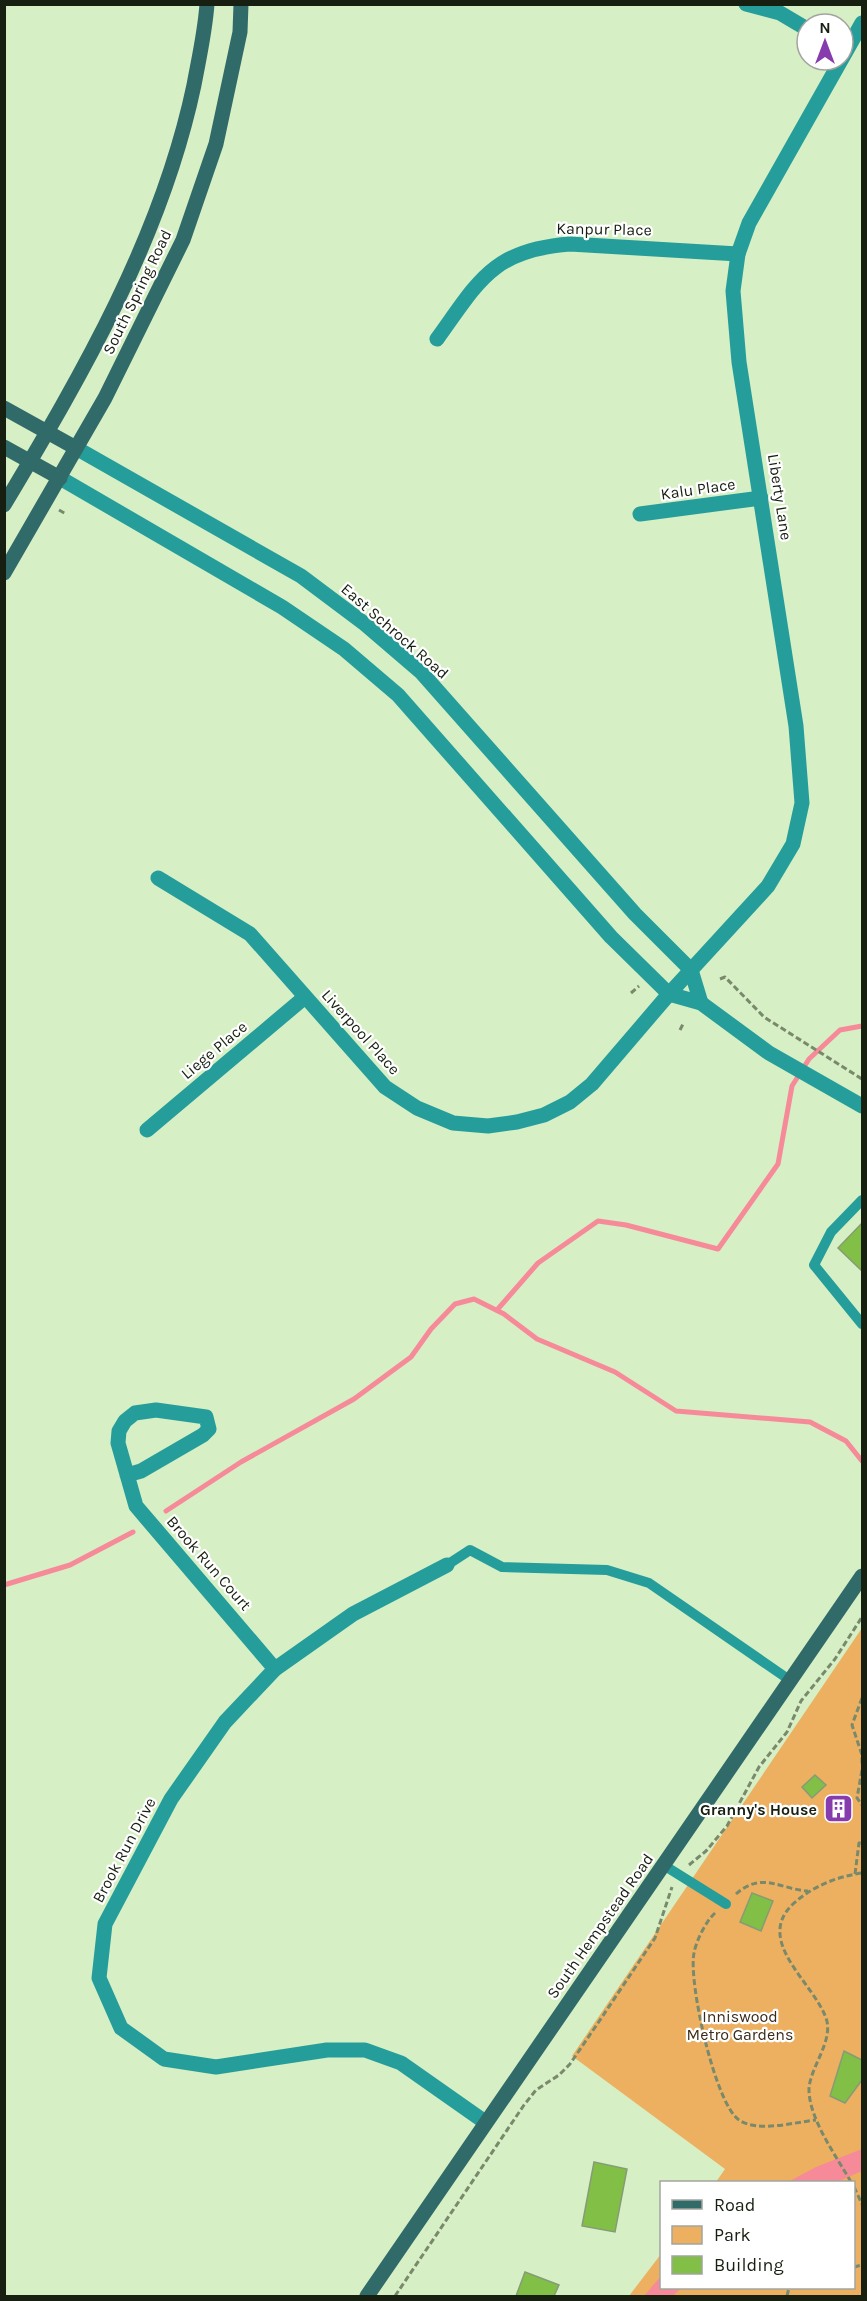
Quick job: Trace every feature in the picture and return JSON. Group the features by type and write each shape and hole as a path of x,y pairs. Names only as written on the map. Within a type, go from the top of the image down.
{"main road":[{"name":"South Spring Road","path":"4,505 31,461 123,290 152,228 183,135 206,28 207,4"},
{"name":"South Spring Road","path":"4,573 60,478 147,316 183,240 216,144 240,32 241,4"},
{"name":"East Schrock Road","path":"4,408 76,448"},
{"path":"4,447 60,478"},
{"name":"South Hempstead Road","path":"367,2296 862,1576"}],"street":[{"path":"746,4 780,13 795,22"},
{"name":"Liberty Lane","path":"692,970 768,886 793,844 802,803 796,726 740,362 733,291 738,254 749,223 833,72"},
{"name":"Kanpur Place","path":"437,339 482,276 500,262 523,252 546,246 570,244 738,254"},
{"name":"East Schrock Road","path":"76,448 301,576 365,624 428,681 634,914 692,970"},
{"path":"60,478 282,606 344,649 406,703 589,912 669,994 701,1003 769,1053 862,1106"},
{"name":"Kalu Place","path":"640,514 761,498"},
{"name":"Liverpool Place","path":"158,878 250,934 385,1087 417,1108 453,1123 488,1126 544,1115 570,1102 592,1084 692,970"},
{"path":"692,970 701,1003"},
{"name":"Liege Place","path":"147,1131 305,997"},
{"name":"Brook Run Court","path":"127,1475 141,1471 203,1435 208,1429 206,1417 156,1410 135,1413 125,1421 119,1431 117,1443 136,1506 275,1669"},
{"name":"Brook Run Drive","path":"447,1565 353,1614 275,1669 225,1722 171,1799 105,1924 99,1978 121,2028 164,2059 216,2067 327,2050 365,2050 401,2063 485,2122"}],"lane":[{"path":"862,1200 831,1232 814,1265 862,1324"},
{"path":"447,1565 470,1550 502,1567 607,1570 649,1583 791,1681"},
{"path":"664,1866 726,1904"}],"path":[{"path":"59,510 66,514"},
{"path":"723,978 764,1017 861,1078"},
{"path":"631,993 639,986"},
{"path":"680,1029 683,1024"},
{"path":"395,2296 524,2104 536,2090 565,2069 598,2023 655,1938 678,1875 706,1851 727,1826 759,1767 787,1732 801,1701 835,1659 862,1617"},
{"path":"862,1698 852,1725 862,1755 862,1765"},
{"path":"862,1770 857,1798 862,1805"},
{"path":"855,1874 859,1843 862,1843"},
{"path":"850,2181 816,2120 810,2103 809,2087 826,2034 827,2019 783,1949 778,1929 784,1913 808,1891 862,1873"},
{"path":"808,1891 778,1883 755,1882 738,1892 710,1917 693,1954 703,2026 715,2078 730,2112 752,2126 816,2120"},
{"path":"855,2189 862,2204"}],"green space":[{"name":"Inniswood Metro Gardens","path":"862,1628 862,2296 629,2296 660,2255 660,2289 855,2289 855,2181 717,2181 725,2169 572,2056"}],"shaded area":[{"path":"862,2149 862,2171 839,2181 790,2181 816,2167"},
{"path":"660,2277 660,2289 680,2289 673,2296 644,2296"}],"building":[{"path":"862,1223 862,1271 838,1248"},
{"path":"815,1775 826,1785 812,1798 802,1787"},
{"name":"Granny's House","path":"840,1797 850,1810 836,1821 826,1808"},
{"path":"752,1893 773,1901 761,1931 740,1922"},
{"path":"844,2051 862,2060 862,2080 845,2103 830,2096"},
{"path":"594,2162 627,2169 615,2232 582,2226"},
{"path":"525,2272 559,2285 554,2296 516,2296"}],"waterway":[{"path":"497,1310 538,1263 598,1221 626,1225 718,1249 778,1164 792,1086 809,1059 840,1030 862,1026"},
{"path":"166,1511 241,1462 354,1399 411,1357 431,1329 455,1304 474,1299 504,1314 537,1339 615,1372 676,1411 810,1422 846,1441 862,1461"},
{"path":"4,1585 70,1565 133,1532"}],"place":[{"name":"Granny's House","path":"838,1809"}]}
